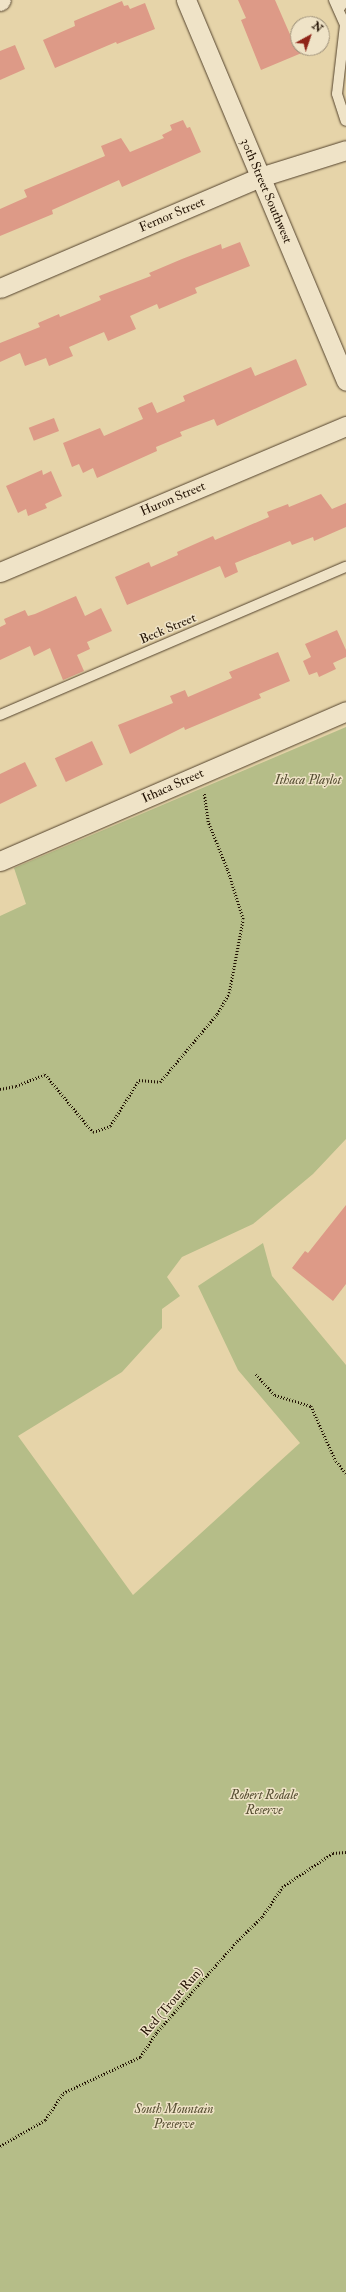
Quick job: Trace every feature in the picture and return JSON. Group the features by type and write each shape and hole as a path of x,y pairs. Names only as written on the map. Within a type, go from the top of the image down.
{"street":[{"name":"30th Street Southwest","path":"186,0 346,381"},
{"name":"Fernor Street","path":"0,288 260,177 346,150"},
{"name":"Huron Street","path":"0,572 346,426"},
{"name":"Ithaca Street","path":"0,861 346,711"}],"lane":[{"path":"345,0 340,5 346,25 337,94 346,122"},
{"name":"Beck Street","path":"0,715 346,567"}],"path":[{"path":"0,1089 16,1086 45,1074 93,1132 110,1126 139,1080 160,1082 217,1014 229,993 243,919 227,869 208,822 207,804 199,774"},
{"path":"256,1374 275,1395 311,1406 336,1462 346,1473"},
{"name":"Red (Trout Run)","path":"0,2146 45,2120 63,2093 140,2057 156,2033 236,1941 262,1916 282,1887 333,1853 346,1852"}],"green space":[{"path":"346,727 346,1139 313,1174 253,1224 182,1257 167,1277 180,1296 162,1309 162,1328 122,1372 18,1436 133,1595 300,1443 238,1370 198,1286 263,1243 272,1276 346,1365 346,2292 0,2292 0,916 26,904 14,868"}],"building":[{"path":"238,0 275,0 290,34 290,56 294,56 261,70 241,20 246,18"},
{"path":"122,1 124,6 128,5 130,9 145,3 155,29 117,44 116,42 55,68 43,40 75,26 74,21"},
{"path":"15,45 25,69 0,80 0,51"},
{"path":"183,120 187,128 190,127 201,152 122,187 119,180 52,210 53,214 0,236 0,209 27,197 24,190 105,156 101,146 121,138 130,152 164,138 162,135 172,130 170,125"},
{"path":"240,242 250,266 195,288 197,293 159,309 157,304 130,316 136,329 108,341 104,332 69,347 73,356 49,366 46,358 25,366 20,353 0,362 0,343 40,327 38,323 59,314 60,317 101,300 99,296 151,276 149,273 182,259 221,244 222,249"},
{"path":"296,359 307,385 217,426 214,419 180,432 182,436 156,447 157,451 97,478 93,468 83,473 79,464 72,467 63,443 100,428 104,436 143,419 138,408 152,402 157,413 185,401 183,396 251,367 255,376"},
{"path":"54,418 59,431 34,441 29,428"},
{"path":"42,470 43,475 51,471 62,496 45,504 47,508 28,516 26,509 18,513 6,486"},
{"path":"321,494 332,509 346,503 346,527 314,541 313,537 292,545 290,541 235,563 238,572 225,578 220,566 127,605 115,577 149,562 151,567 178,555 177,552 213,536 215,540 269,517 267,512 288,504 289,507"},
{"path":"76,596 85,616 101,608 112,631 87,642 90,649 77,655 84,671 63,680 50,648 34,656 30,646 0,660 0,627 6,624 4,619 25,610 28,616 35,614"},
{"path":"337,630 346,650 346,657 333,663 336,669 319,677 317,672 309,675 303,661 311,657 305,644"},
{"path":"278,652 290,681 259,694 261,698 185,730 184,727 130,754 118,725 173,703 170,696 185,690 188,697 232,678 229,672"},
{"path":"92,741 103,765 66,782 55,758"},
{"path":"25,762 37,786 0,804 0,774"},
{"path":"346,1205 346,1284 333,1301 292,1268 305,1251 308,1253"}],"park label":[{"name":"Ithaca Playlot","path":"308,780"},
{"name":"Robert Rodale Reserve","path":"264,1804"},
{"name":"South Mountain Preserve","path":"174,2118"}]}
